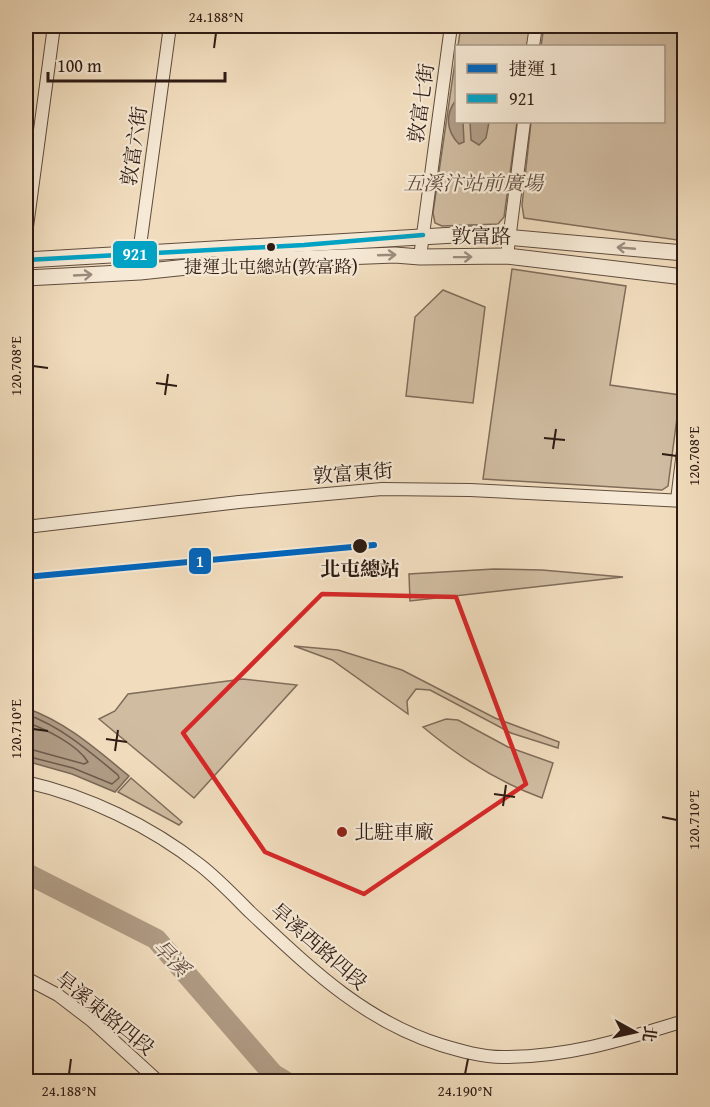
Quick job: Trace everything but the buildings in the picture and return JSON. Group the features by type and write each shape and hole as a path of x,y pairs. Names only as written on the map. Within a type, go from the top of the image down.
{"street":[{"path":"26,234 54,26"},
{"name":"敦富六街","path":"140,272 139,253 170,26"},
{"name":"敦富七街","path":"420,257 451,26"},
{"path":"533,45 536,26"},
{"path":"507,256 524,123"},
{"name":"敦富路","path":"26,260 423,235 472,234 684,253"},
{"name":"敦富路","path":"26,278 140,272 244,261 395,255 507,256 684,277"},
{"path":"681,501 684,443"},
{"name":"敦富東街","path":"26,527 239,502 382,489 470,490 681,501"},
{"name":"旱溪西路四段","path":"26,782 102,807 158,836 201,866 327,983 374,1016 420,1038 461,1051 501,1057 552,1055 606,1046 684,1021"},
{"name":"旱溪東路四段","path":"26,978 58,995 92,1021 159,1082"}],"highlighted area":[{"path":"322,594 456,597 526,784 364,894 265,852 183,733"}],"green space":[{"path":"461,26 531,26 528,45 458,45"},
{"path":"544,26 684,26 684,241 524,218 522,205 531,123 665,123 665,45 541,45"},
{"name":"五溪汴站前廣場","path":"455,62 455,123 517,123 504,217 498,224 442,226 435,223 433,213"},
{"path":"512,269 626,286 610,385 680,395 668,486 662,490 483,479"},
{"path":"443,290 485,307 473,403 406,396 415,317"},
{"path":"494,569 542,570 623,577 410,601 409,574"},
{"path":"294,646 338,650 402,670 495,718 559,742 558,748 511,733 430,690 416,689 407,701 408,714 332,660"},
{"path":"243,679 297,685 194,798 99,719 115,711 128,694"},
{"path":"446,719 458,720 508,747 553,763 542,798 479,768 423,727"},
{"path":"131,778 182,822 179,825 118,792"}],"water":[{"path":"455,101 455,123 463,123 464,142 459,144 449,128 452,105"},
{"path":"470,123 489,123 486,138 479,145 471,140"},
{"path":"26,708 67,729 129,776 115,792 72,774 26,761"}],"waterway":[{"name":"旱溪","path":"26,873 156,939 273,1074 286,1082"}],"metro line":[{"name":"1","path":"26,577 374,545"}],"transit line":[{"name":"921","path":"26,260 304,245 423,235"}],"place":[{"name":"捷運北屯總站(敦富路)","path":"271,247"},
{"name":"北屯總站","path":"360,546"},
{"name":"北駐車廠","path":"342,832"}]}
